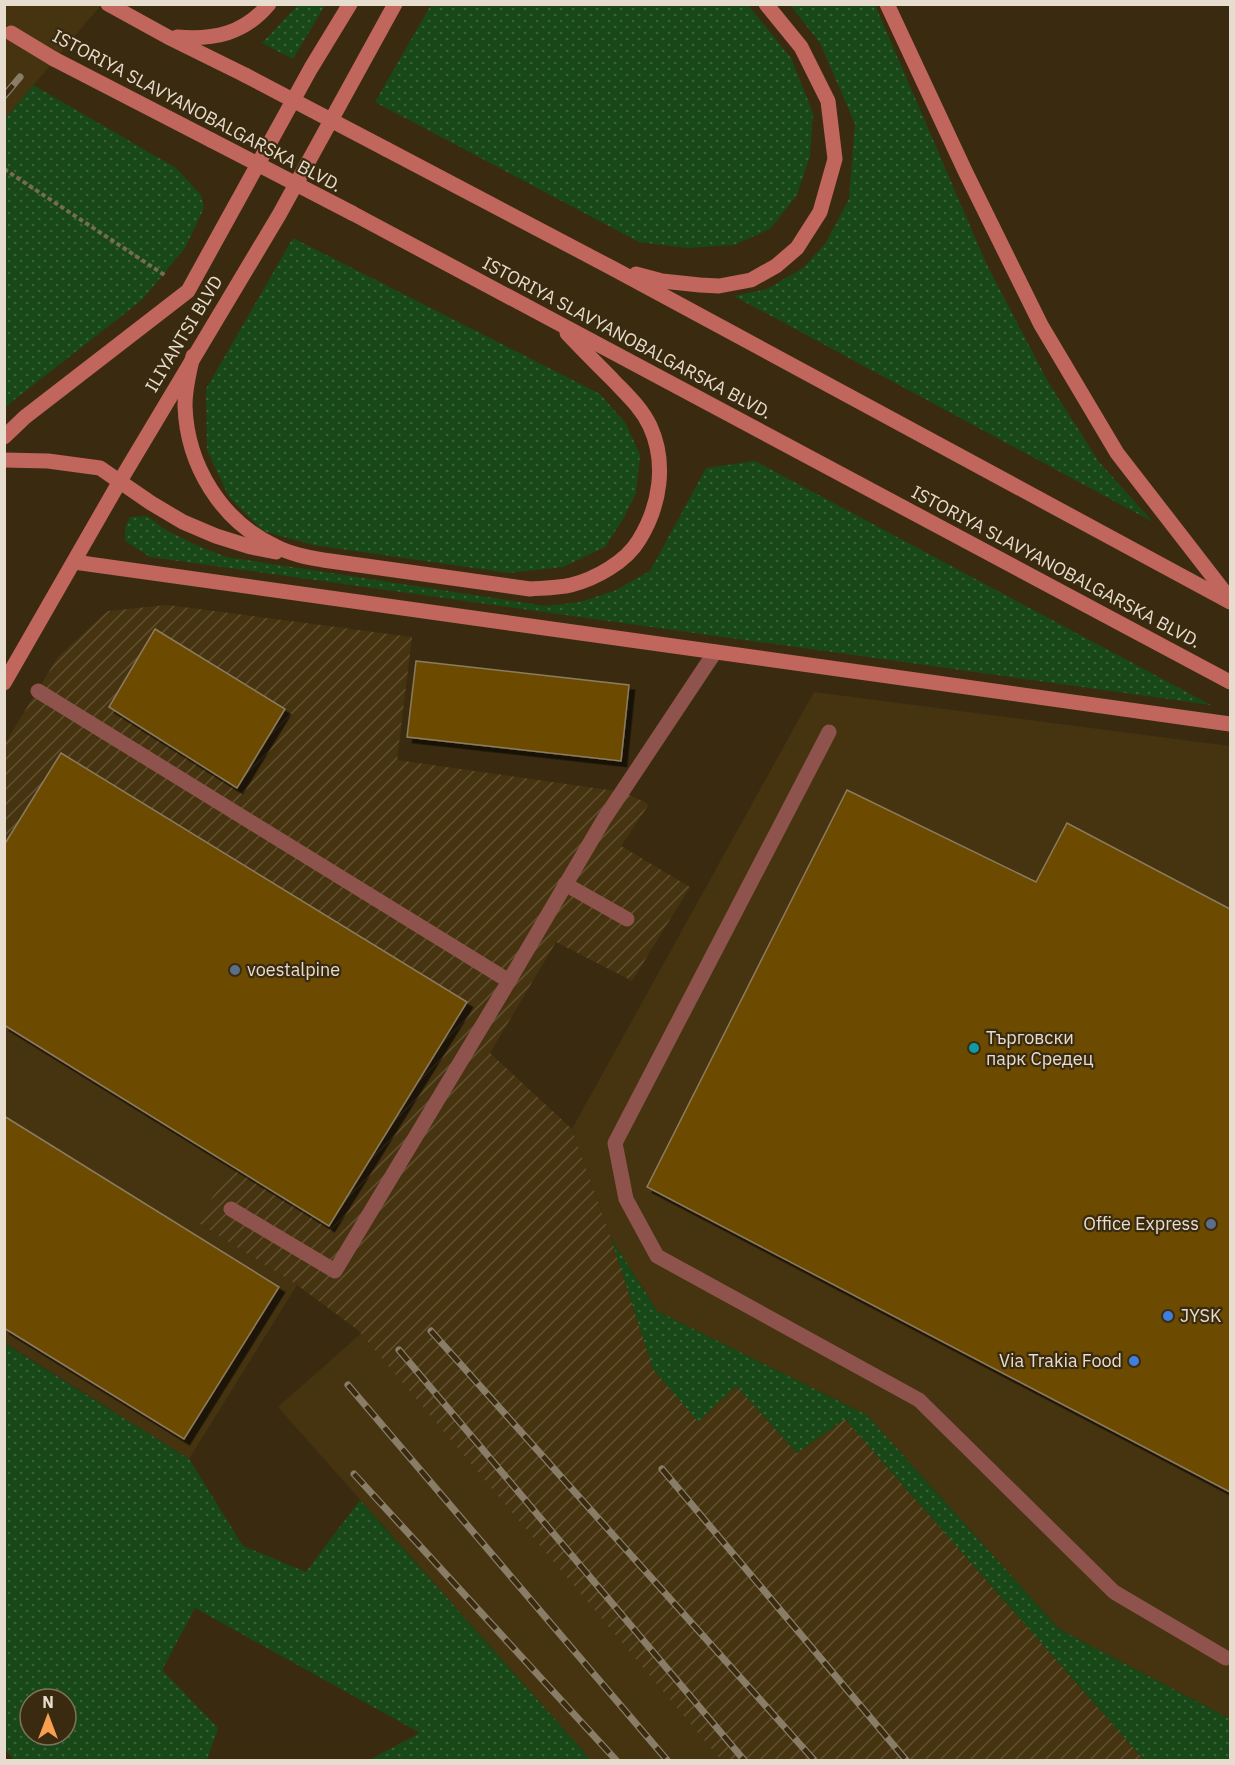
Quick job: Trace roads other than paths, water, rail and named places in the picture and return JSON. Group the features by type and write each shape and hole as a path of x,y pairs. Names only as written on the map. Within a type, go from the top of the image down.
{"main road":[{"path":"108,4 615,269 1230,601"},
{"path":"168,37 199,39 234,32 263,12 269,4"},
{"name":"ILIYANTSI BLVD","path":"4,437 25,417 188,291 311,69 350,4"},
{"name":"ILIYANTSI BLVD","path":"4,683 193,356 279,215 395,4"},
{"path":"615,269 662,281 700,285 719,286 751,280 776,266 797,248 820,213 835,159 828,101 801,47 766,4"},
{"path":"887,4 1041,325 1117,453 1230,601"},
{"name":"ISTORIYA SLAVYANOBALGARSKA BLVD.","path":"4,30 54,59 352,213 1230,682"},
{"path":"4,460 48,461 100,468 183,522 251,547 323,560 530,589 571,585 609,568 639,541 655,506 660,464 656,444 646,419 630,396 557,322"},
{"path":"193,356 187,380 185,404 187,429 202,475 216,497 232,516 252,533 274,546 298,555 323,560"},
{"path":"74,562 1230,724"}],"lane":[{"path":"231,1209 335,1271 604,819 715,652"},
{"path":"38,691 509,981"},
{"path":"829,732 615,1143 626,1199 657,1256 919,1400 1114,1592 1226,1658"},
{"path":"565,884 627,919"}],"railway":[{"path":"4,96 20,77"},
{"path":"431,1331 814,1760"},
{"path":"399,1350 744,1760"},
{"path":"348,1385 667,1760"},
{"path":"662,1469 906,1760"},
{"path":"354,1474 616,1760"}],"place":[{"name":"voestalpine","path":"235,970"},
{"name":"Търговски парк Средец","path":"974,1048"},
{"name":"Office Express","path":"1211,1224"},
{"name":"JYSK","path":"1168,1316"},
{"name":"Via Trakia Food","path":"1134,1361"}]}
